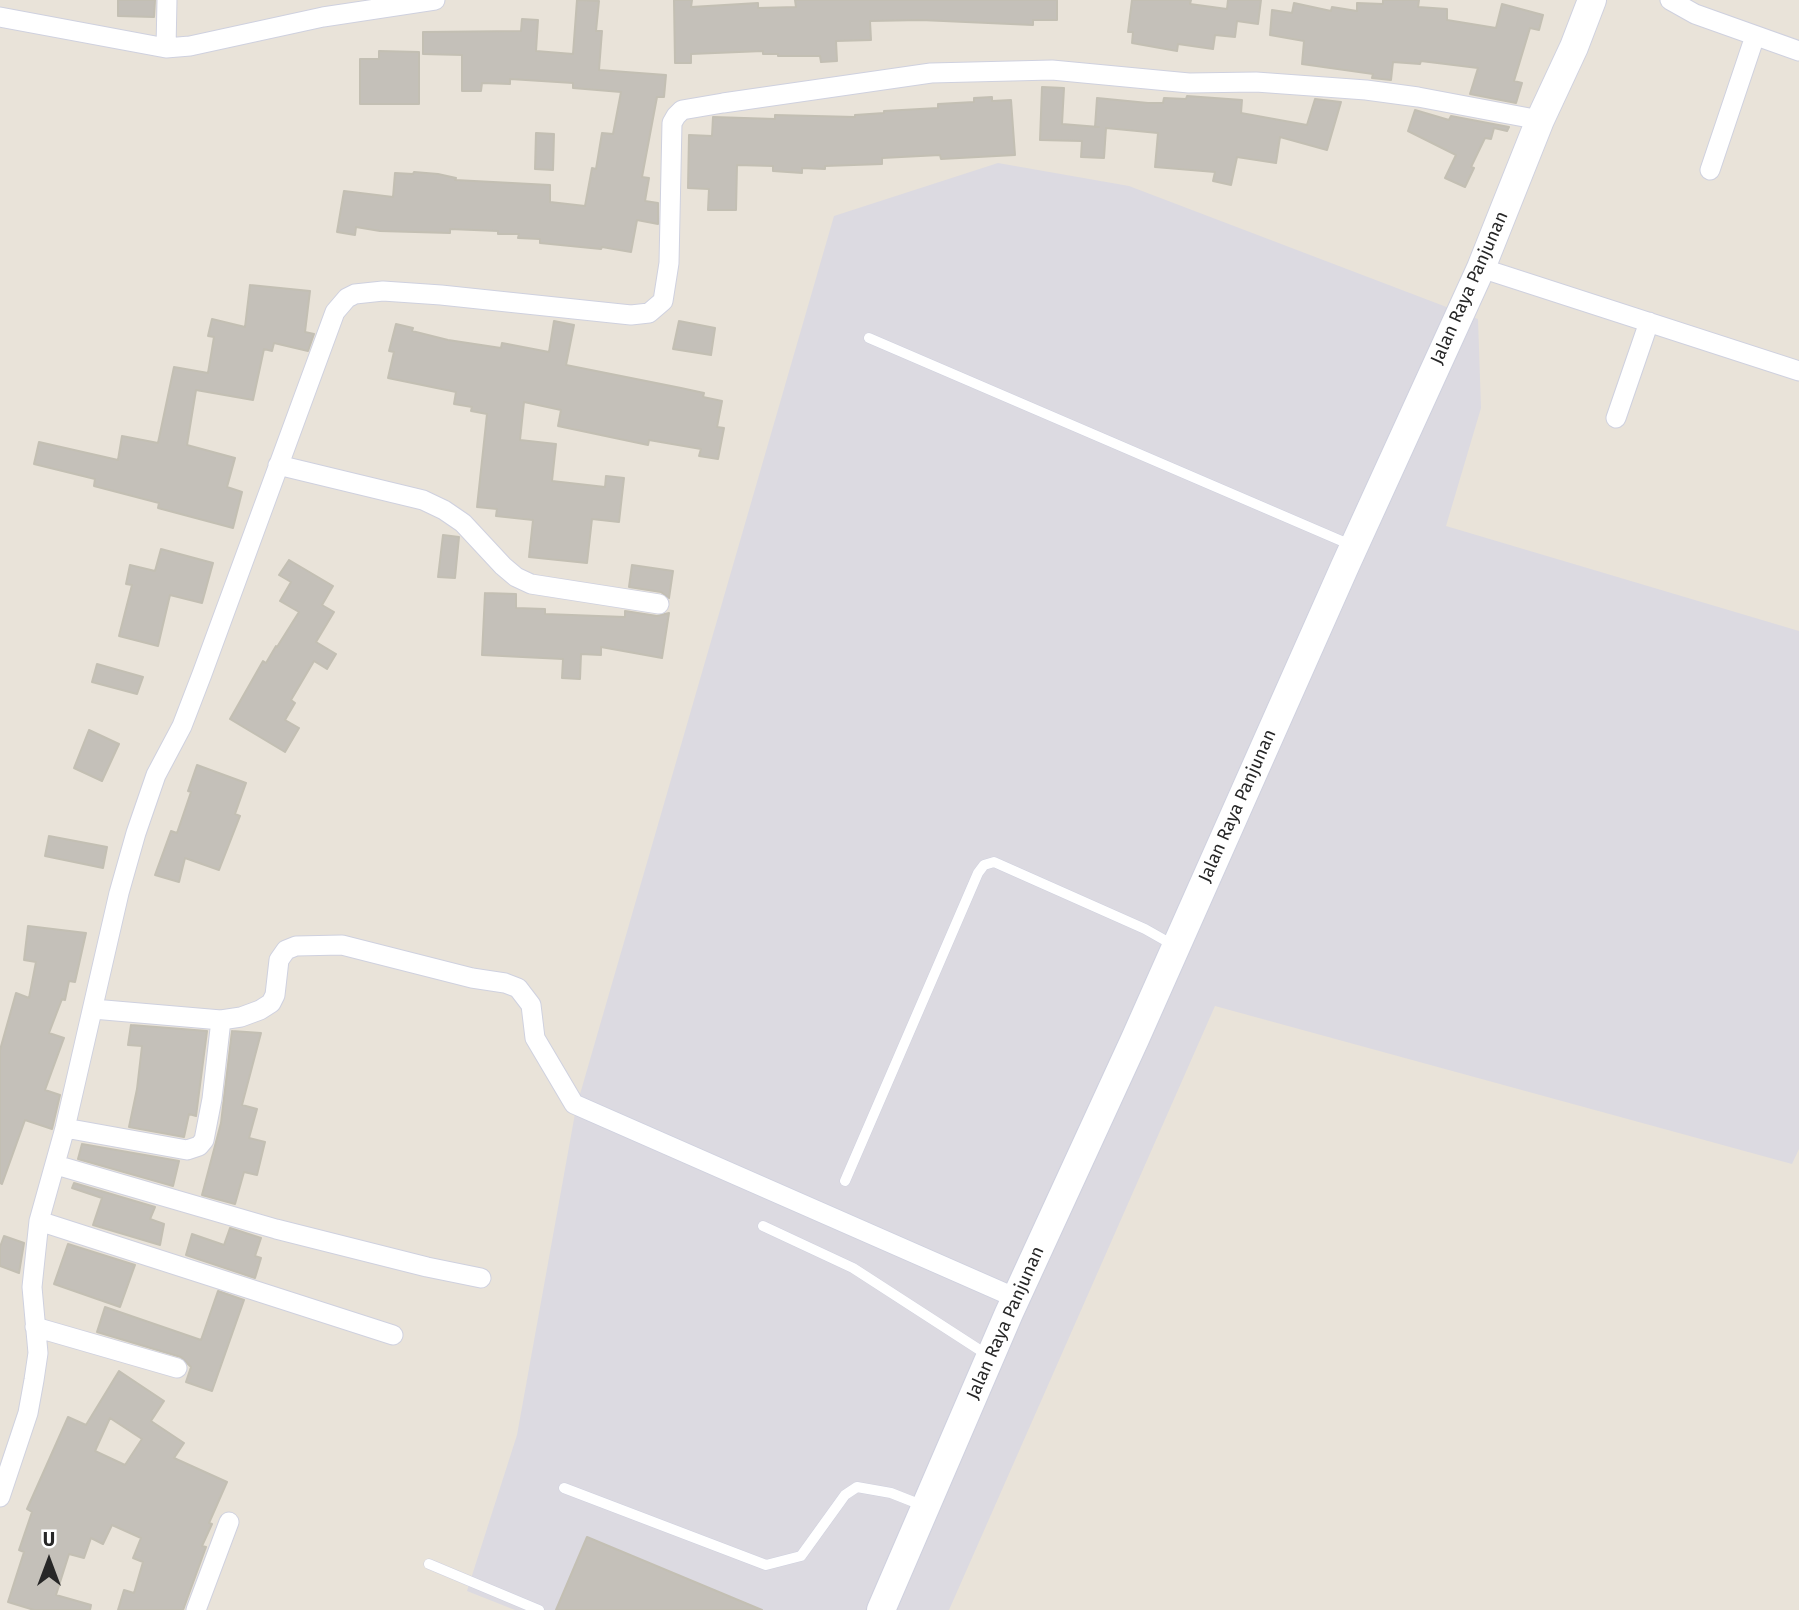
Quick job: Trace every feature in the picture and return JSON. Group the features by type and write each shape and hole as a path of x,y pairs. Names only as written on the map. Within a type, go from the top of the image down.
{"main road":[{"name":"Jalan Raya Panjunan","path":"881,1610 1016,1298 1354,546 1489,271 1540,120 1574,47 1592,0"}],"street":[{"path":"166,48 167,0"},
{"path":"0,17 166,48 190,46 323,17 435,0"},
{"path":"1684,4 1755,36 1799,51"},
{"path":"1710,170 1755,36"},
{"path":"0,1497 28,1413 37,1353 32,1287 39,1221 65,1128 136,833 156,775 182,726 335,312 347,298 355,294 383,291 631,316 649,313 663,301 669,263 672,123 682,110 931,73 1052,70 1189,83 1256,82 1366,90 1540,120"},
{"path":"1489,271 1799,371"},
{"path":"1616,418 1650,322"},
{"path":"278,465 424,500 463,523 503,566 516,577 531,584 659,604"},
{"path":"93,1009 221,1020 241,1017 271,1003 275,995 279,960 286,950 296,946 342,945 472,978 505,983 519,988 531,1005 535,1038 574,1104 1016,1298"},
{"path":"65,1128 187,1150 199,1146 204,1140 212,1099 221,1020"},
{"path":"55,1165 276,1229 481,1278"},
{"path":"39,1221 393,1335"},
{"path":"35,1327 177,1368"},
{"path":"196,1610 229,1522"}],"lane":[{"path":"869,338 1354,546"},
{"path":"845,1181 978,873 984,865 994,862 1145,929 1176,946"},
{"path":"763,1226 853,1268 991,1358"},
{"path":"564,1488 766,1565 801,1556 845,1495 858,1487 891,1493 927,1507"},
{"path":"429,1564 539,1610"}],"shaded area":[{"path":"998,163 1129,186 1478,319 1481,408 1446,526 1799,631 1799,1149 1792,1164 1215,1006 949,1610 515,1610 467,1591 517,1435 576,1108 834,216"}],"building":[{"path":"118,0 155,0 154,17 118,16"},
{"path":"577,0 599,1 596,31 602,31 599,70 666,75 664,97 657,97 642,177 649,178 645,201 658,203 658,224 637,220 631,252 602,247 540,243 540,239 518,238 519,234 498,234 498,231 450,229 450,233 380,231 356,227 355,235 337,232 344,191 393,197 395,173 414,172 438,174 456,178 455,180 550,185 550,202 585,206 592,168 596,169 602,133 613,134 621,92 573,88 573,83 510,79 510,84 482,83 481,91 462,91 462,55 423,54 423,32 521,31 522,19 538,20 536,51 573,54"},
{"path":"674,0 692,0 691,7 758,3 758,8 796,7 795,0 1057,0 1057,20 1033,20 1033,25 921,20 870,21 871,40 836,41 837,61 821,62 820,56 778,56 763,54 763,51 691,54 691,63 675,63"},
{"path":"1132,0 1191,0 1190,4 1227,9 1228,0 1261,0 1258,24 1237,21 1235,37 1215,35 1213,49 1178,44 1177,51 1132,43 1133,32 1128,32"},
{"path":"1383,0 1419,0 1418,7 1447,9 1447,20 1496,28 1502,4 1543,15 1539,30 1530,28 1514,81 1522,83 1516,103 1470,94 1478,68 1421,61 1420,64 1393,62 1391,80 1372,78 1373,74 1302,64 1304,41 1270,35 1272,10 1292,13 1294,3 1331,11 1332,7 1357,11 1357,3 1383,4"},
{"path":"379,51 419,52 419,104 360,104 360,59 379,59"},
{"path":"1042,87 1064,88 1062,124 1095,127 1097,98 1148,103 1163,103 1164,98 1186,99 1187,96 1242,100 1241,113 1307,125 1315,99 1341,102 1327,150 1280,137 1276,163 1237,157 1231,185 1213,181 1215,172 1155,167 1158,133 1106,128 1104,158 1081,157 1082,141 1040,140"},
{"path":"992,97 992,101 1011,100 1015,155 941,159 940,155 882,158 882,164 825,166 825,169 802,168 802,173 773,171 773,166 737,165 736,210 708,210 709,189 688,188 689,135 712,136 713,117 855,117 884,111 938,108 938,104 974,102 974,98"},
{"path":"1415,110 1449,120 1451,116 1509,127 1507,131 1494,128 1491,139 1485,138 1465,187 1445,178 1456,155 1408,131"},
{"path":"536,133 554,134 553,170 535,169"},
{"path":"250,285 310,291 305,332 314,334 308,351 274,343 272,351 264,349 253,400 196,390 187,445 235,458 227,487 242,492 233,528 158,508 159,503 94,486 95,479 34,464 39,442 118,460 122,436 158,443 174,367 208,373 214,337 208,336 212,319 245,327"},
{"path":"554,321 574,325 566,365 704,393 703,397 722,401 717,427 724,428 718,459 699,456 701,449 649,440 648,445 558,426 561,410 524,402 520,440 556,444 552,481 605,487 606,476 624,478 619,522 592,519 587,563 529,557 533,520 496,516 497,509 477,507 487,414 471,411 472,407 454,404 456,392 388,378 394,352 389,351 396,324 448,340 501,348 502,343 549,352"},
{"path":"679,321 715,328 711,355 673,349"},
{"path":"443,535 459,537 455,578 438,577"},
{"path":"161,549 213,563 202,603 170,595 158,646 119,636 132,585 126,584 130,565 155,571"},
{"path":"289,560 333,586 322,605 334,612 316,642 336,654 327,669 314,661 291,700 295,703 285,720 299,728 285,752 230,719 263,661 266,663 299,612 280,601 291,582 279,575"},
{"path":"632,565 673,571 669,598 661,592 629,587"},
{"path":"485,593 516,594 516,608 545,609 545,614 625,617 625,611 657,616 669,613 662,658 601,647 601,655 581,654 580,679 562,678 563,659 482,655"},
{"path":"97,664 143,677 137,694 92,682"},
{"path":"89,730 119,744 102,781 74,768"},
{"path":"197,765 246,783 235,814 240,816 219,870 185,858 179,882 155,875 171,831 177,833"},
{"path":"49,836 107,847 103,868 45,856"},
{"path":"28,926 86,933 75,982 69,981 65,1000 62,999 49,1033 64,1038 45,1090 60,1095 52,1129 25,1120 2,1184 0,1050 16,993 29,998 36,962 24,960"},
{"path":"131,1025 207,1031 196,1116 189,1114 184,1137 129,1127 142,1046 128,1045"},
{"path":"232,1031 261,1033 242,1105 257,1109 249,1138 265,1142 257,1175 244,1172 235,1204 202,1195 221,1123"},
{"path":"82,1144 179,1161 173,1186 78,1159"},
{"path":"74,1183 155,1207 150,1219 164,1224 160,1245 93,1225 102,1198 72,1188"},
{"path":"230,1228 261,1238 255,1256 261,1258 255,1278 186,1255 192,1234 224,1245"},
{"path":"4,1236 24,1243 19,1273 0,1266 0,1247"},
{"path":"68,1244 135,1265 120,1307 54,1284"},
{"path":"218,1291 244,1300 212,1391 186,1382 191,1367 181,1357 97,1332 105,1307 201,1340"},
{"path":"119,1371 164,1401 151,1421 184,1443 174,1458 227,1482 209,1523 212,1524 202,1546 206,1547 183,1610 118,1610 124,1590 134,1593 143,1562 133,1558 141,1538 112,1525 103,1544 91,1538 84,1558 69,1554 56,1595 91,1605 90,1610 34,1610 8,1602 24,1552 19,1550 32,1512 27,1509 68,1417 86,1425","holes":["110,1418 142,1439 125,1465 95,1451"]},
{"path":"587,1537 762,1610 556,1610"}]}
